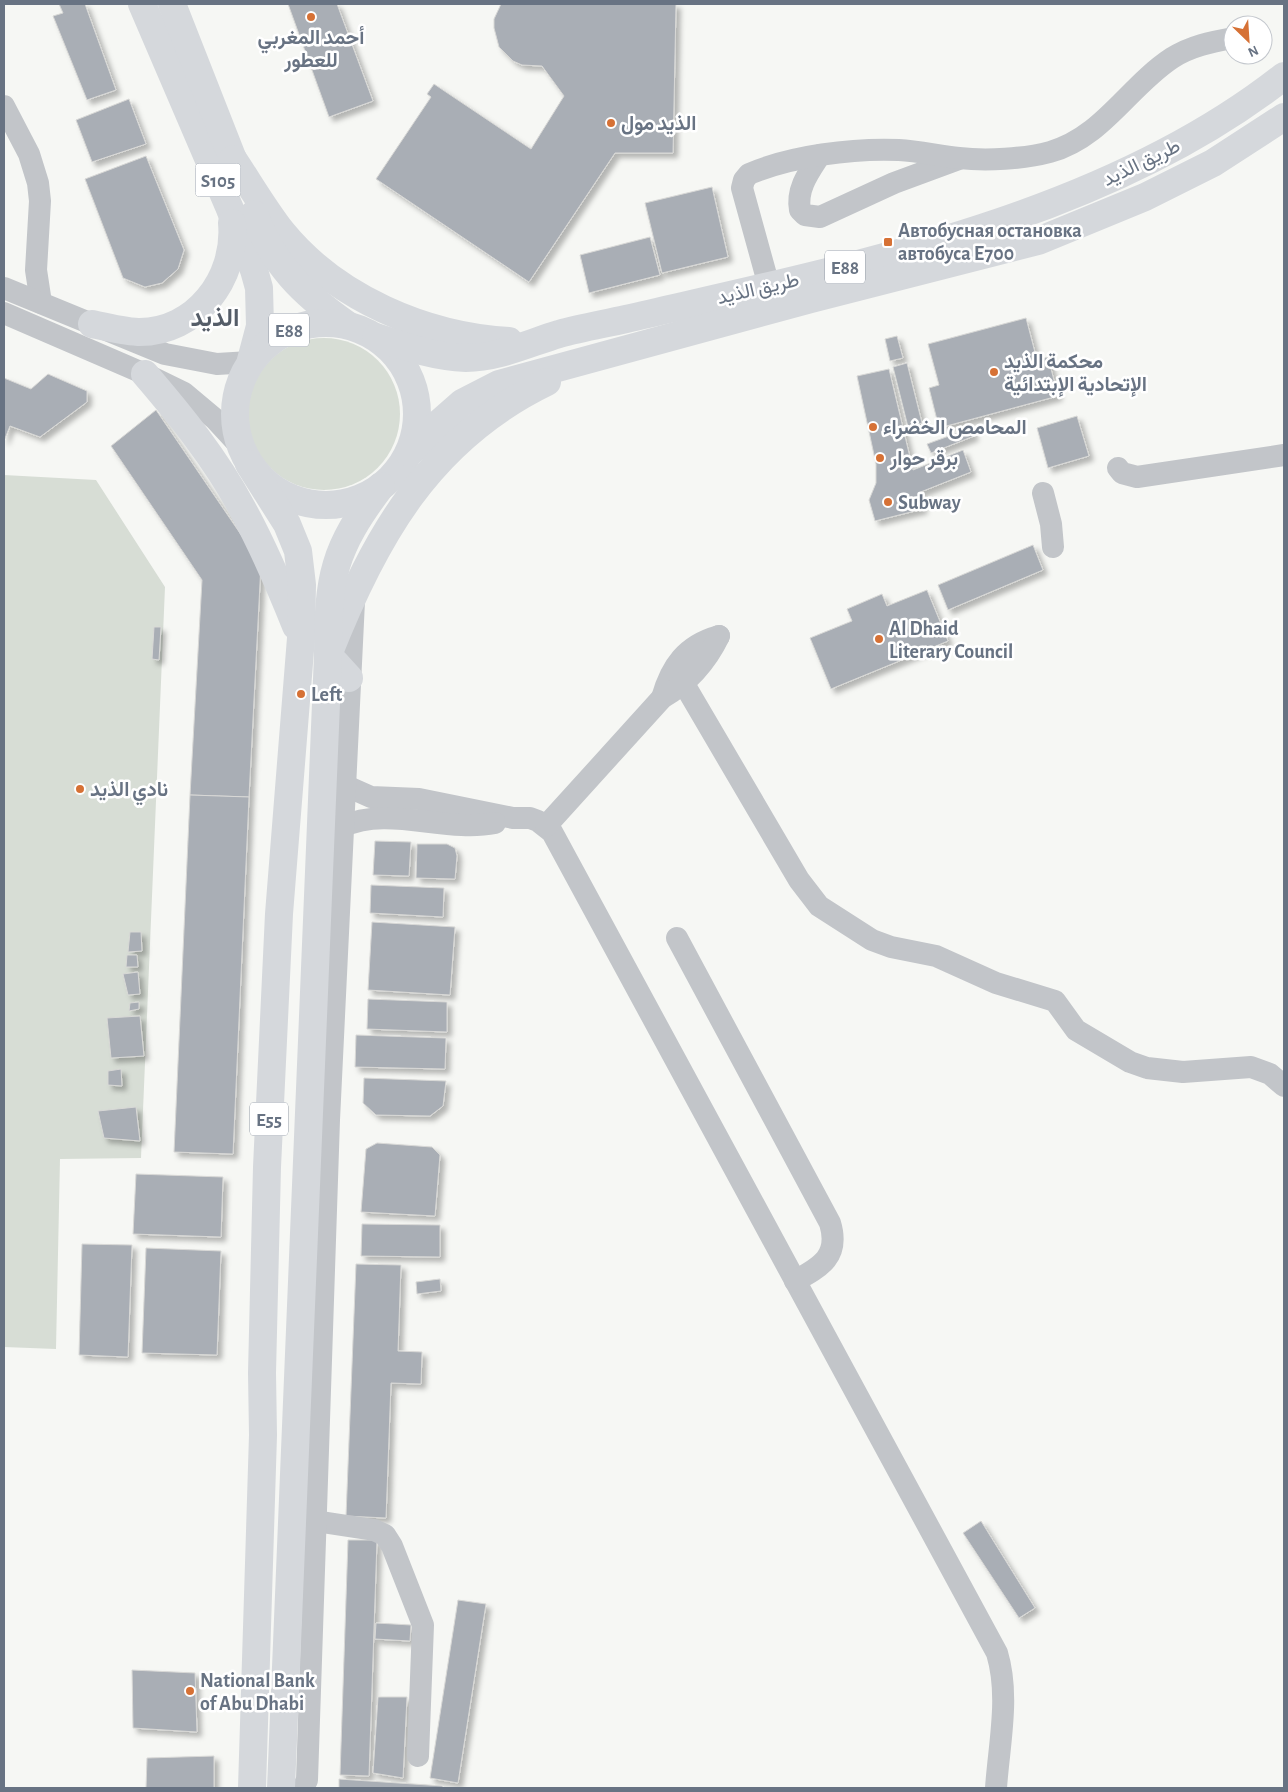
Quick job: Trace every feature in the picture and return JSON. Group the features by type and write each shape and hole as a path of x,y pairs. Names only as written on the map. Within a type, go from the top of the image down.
{"highway":[{"name":"S105","path":"142,4 230,209 259,288 260,326 250,362"},
{"name":"S105","path":"172,4 261,232 279,263 312,300 346,324"},
{"name":"طريق الذيد","path":"376,337 422,352 467,358 508,351 560,334 769,286 907,250 1074,194 1134,168 1201,131 1284,76"},
{"name":"طريق الذيد","path":"409,453 437,424 462,403 499,384 811,299 1038,242 1145,197 1213,163 1284,118"},
{"path":"233,159 281,231 325,273 362,298 406,319 449,333 482,340 510,341 560,334"},
{"path":"92,324 138,332 154,330 173,325 189,317 200,308 212,296 221,282 231,256 233,237 230,209"},
{"name":"E88","path":"324,322 346,324 376,337 390,347 404,365 412,384 418,408 416,431 409,453 392,477 363,498 342,504 321,505 300,502 280,493 263,481 244,455 234,424 235,402 240,381 250,362 265,346 283,333 303,325 324,322"},
{"path":"350,678 328,655 372,553 422,479 452,448 486,418 528,391 596,358"},
{"path":"145,374 212,460 242,506 301,638"},
{"name":"E55","path":"244,455 282,516 298,551 302,585 301,638 279,914 266,1167 262,1373 263,1434 252,1788"},
{"name":"E55","path":"281,1788 328,655 328,608 334,566 344,542 356,520 381,486"}],"street":[{"path":"769,286 742,188 744,180 750,174 820,155 861,151 900,150 962,158 1035,156 1068,145 1098,127 1150,75 1174,57 1200,44 1223,40"},
{"path":"4,106 29,154 38,183 40,201 36,270 40,303"},
{"path":"820,155 806,176 798,200 800,210 813,218 820,217 894,183 962,158"},
{"path":"4,288 165,354 195,362 217,364 250,362"},
{"path":"4,313 145,374 184,393 215,418 244,455"},
{"path":"1118,468 1122,473 1137,477 1284,455"},
{"path":"1043,493 1051,524 1053,547"},
{"path":"303,1788 307,1780 329,1110 355,589"},
{"path":"546,826 662,698 684,684 701,667 719,636 698,644 680,658 668,678 662,698"},
{"path":"684,684 807,894 826,911 882,945 936,956 996,983 1055,1001 1076,1030 1130,1062 1146,1068 1183,1072 1251,1067 1270,1074 1284,1086"},
{"path":"344,785 385,809 429,824 489,825 513,818 530,818 546,826 552,832 997,1653 1002,1673 1003,1694 996,1788"},
{"path":"342,827 385,809"},
{"path":"677,938 830,1223 833,1239 830,1254 816,1270 795,1281"},
{"path":"315,1521 374,1530 385,1535 392,1546 423,1625 418,1756"}],"shaded area":[{"path":"324,338 339,339 353,344 378,360 394,385 399,399 399,429 394,443 378,468 353,484 339,489 324,490 309,489 295,484 270,468 254,443 249,429 248,414 249,399 254,385 270,360 295,344 309,339"},
{"name":"نادي الذيد","path":"4,475 96,480 165,587 141,1158 60,1159 56,1349 4,1347"}],"building":[{"path":"59,4 85,4 116,90 87,100 53,16 63,13"},
{"path":"288,4 337,4 373,101 329,117"},
{"name":"الذيد مول","path":"501,4 676,4 673,153 615,153 529,282 376,179 431,97 427,94 434,84 531,149 564,96 542,66 522,65 513,61 499,47 494,28 494,19"},
{"path":"129,99 146,144 92,162 76,120"},
{"path":"146,156 184,250 178,269 162,283 145,287 123,278 85,179"},
{"path":"712,187 728,257 662,273 645,203"},
{"path":"650,237 660,275 589,293 580,255"},
{"name":"محكمة الذيد الإتحادية الإبتدائية","path":"1026,318 1037,360 1048,357 1058,396 939,428 929,388 939,385 928,344"},
{"path":"897,336 903,358 890,361 885,339"},
{"path":"907,363 922,423 908,427 893,367"},
{"path":"889,369 913,470 963,450 971,472 918,493 923,509 875,521 869,500 876,483 876,464 857,376"},
{"path":"48,374 87,391 87,402 40,437 10,426 4,441 4,378 31,389"},
{"path":"156,410 261,564 249,797 190,795 202,580 111,446"},
{"path":"1077,416 1089,456 1048,468 1037,428"},
{"path":"971,428 974,436 931,453 927,444"},
{"path":"1033,545 1043,570 948,610 938,585"},
{"name":"Al Dhaid Literary Council","path":"927,590 948,641 831,689 810,638 852,621 847,609 882,594 887,606"},
{"path":"154,627 161,627 159,660 152,659"},
{"path":"190,795 249,797 233,1154 174,1152"},
{"path":"375,841 411,842 409,876 373,875"},
{"path":"417,844 447,844 455,848 457,856 455,879 416,878"},
{"path":"371,885 444,888 443,917 370,913"},
{"path":"372,922 455,927 450,995 368,990"},
{"path":"130,932 141,932 142,951 128,952"},
{"path":"127,955 137,955 138,967 126,967"},
{"path":"138,972 140,994 128,995 123,974"},
{"path":"368,999 447,1002 447,1032 367,1029"},
{"path":"139,1002 139,1009 129,1011 130,1003"},
{"path":"140,1016 144,1056 111,1058 107,1018"},
{"path":"356,1035 446,1038 445,1069 355,1067"},
{"path":"121,1069 122,1086 108,1085 108,1071"},
{"path":"364,1078 446,1081 443,1106 430,1116 376,1115 363,1103"},
{"path":"136,1107 140,1141 104,1138 98,1111"},
{"path":"377,1143 432,1147 440,1155 435,1216 361,1212 366,1149"},
{"path":"136,1174 223,1177 221,1237 133,1234"},
{"path":"362,1224 440,1225 440,1257 361,1256"},
{"path":"82,1244 132,1245 128,1357 79,1355"},
{"path":"146,1248 221,1251 217,1355 142,1353"},
{"path":"356,1264 401,1265 398,1351 422,1352 421,1384 391,1383 386,1518 346,1516"},
{"path":"440,1279 441,1291 417,1294 416,1282"},
{"path":"981,1521 1035,1608 1019,1618 963,1533"},
{"path":"348,1540 377,1540 369,1776 340,1775"},
{"path":"458,1600 486,1604 458,1783 430,1778"},
{"path":"376,1623 411,1625 410,1641 375,1639"},
{"path":"132,1670 195,1673 197,1732 133,1728"},
{"path":"378,1697 407,1697 403,1778 373,1773"},
{"path":"214,1756 214,1788 146,1788 147,1758"},
{"path":"339,1779 443,1786 442,1788 339,1788"}],"place":[{"name":"أحمد المغربي للعطور","path":"311,17"},
{"name":"الذيد مول","path":"611,123"},
{"name":"Автобусная остановка автобуса Е700","path":"888,242"},
{"name":"محكمة الذيد الإتحادية الإبتدائية","path":"994,372"},
{"name":"المحامص الخضراء","path":"873,427"},
{"name":"برقر حوار","path":"880,458"},
{"name":"Subway","path":"888,502"},
{"name":"Al Dhaid Literary Council","path":"879,639"},
{"name":"Left","path":"301,694"},
{"name":"نادي الذيد","path":"80,789"},
{"name":"National Bank of Abu Dhabi","path":"190,1691"}],"district":[{"name":"الذيد","path":"215,317"}]}
